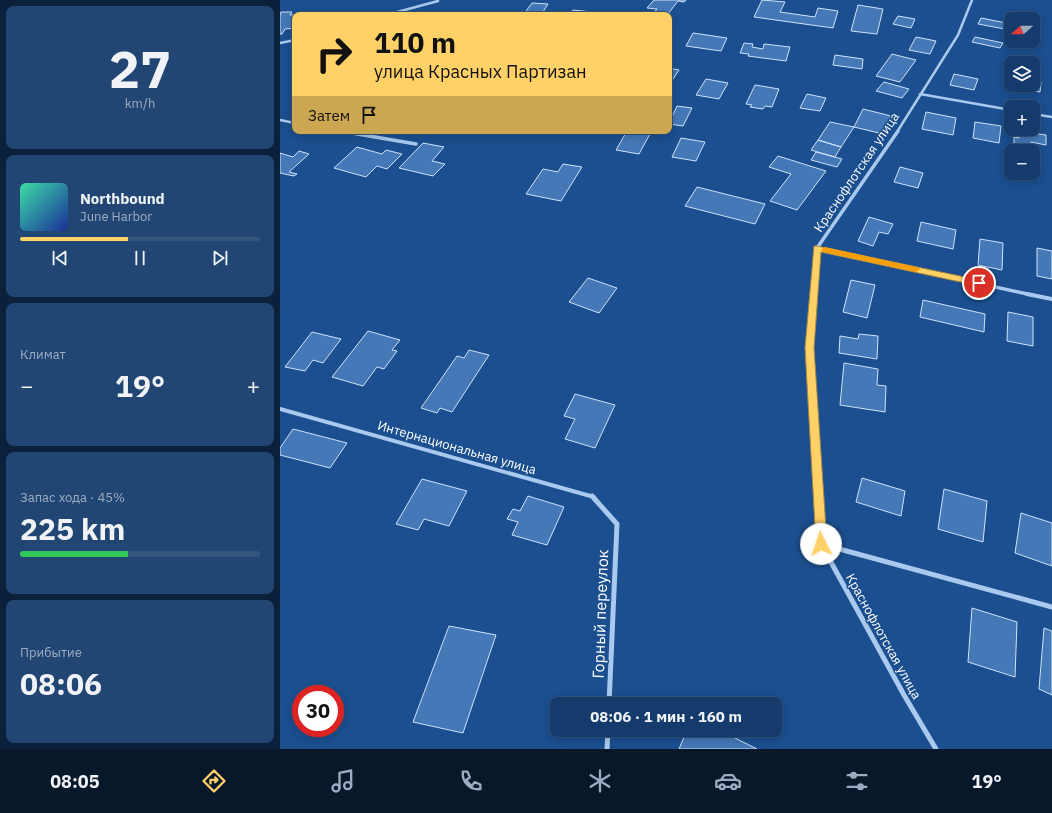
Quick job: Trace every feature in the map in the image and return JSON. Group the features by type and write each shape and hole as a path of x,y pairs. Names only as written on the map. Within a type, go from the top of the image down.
{"street":[{"name":"Краснофлотская улица","path":"936,749 904,695 821,544 809,348 817,248 884,152 958,34 972,0"},
{"path":"397,12 438,1"},
{"path":"280,43 292,41"},
{"path":"920,94 1004,109"},
{"path":"1040,115 1052,117"},
{"path":"280,120 292,122"},
{"path":"358,134 416,144"},
{"path":"817,248 1052,299"},
{"name":"Интернациональная улица","path":"280,409 594,497 617,524"},
{"name":"Горный переулок","path":"609,697 617,524"},
{"path":"821,544 1052,607"},
{"path":"607,749 608,737"}],"building":[{"path":"654,0 686,0 684,2 678,1 670,12 659,12 655,11 657,9 647,8"},
{"path":"762,0 785,2 780,12 815,17 818,8 838,11 833,28 754,17"},
{"path":"532,3 548,4 543,12 525,12"},
{"path":"858,5 883,9 877,34 851,31"},
{"path":"573,10 593,12 572,12"},
{"path":"281,12 292,12 290,15 292,15 292,28 285,29 282,34 280,34"},
{"path":"898,16 915,19 911,28 893,24"},
{"path":"981,18 1004,23 1004,29 978,24"},
{"path":"693,33 727,38 721,51 686,46"},
{"path":"916,37 936,41 930,54 909,50"},
{"path":"975,37 1003,43 1000,48 972,42"},
{"path":"744,43 753,44 752,47 763,49 764,44 790,47 786,61 748,56 749,54 740,53"},
{"path":"892,54 916,60 900,82 876,76"},
{"path":"835,55 863,59 862,69 833,65"},
{"path":"672,69 679,70 672,80"},
{"path":"954,74 978,79 974,90 950,85"},
{"path":"706,79 728,83 719,99 696,95"},
{"path":"884,82 909,89 902,98 876,91"},
{"path":"755,85 779,89 772,107 765,106 763,109 750,107 752,105 746,104"},
{"path":"807,94 826,98 820,111 800,108"},
{"path":"677,106 692,108 683,126 672,124 672,117"},
{"path":"863,109 891,116 883,134 854,127"},
{"path":"926,112 956,118 953,135 922,129"},
{"path":"830,122 854,127 841,147 818,140"},
{"path":"975,122 1001,126 999,143 973,138"},
{"path":"625,134 650,134 639,154 616,150"},
{"path":"1046,135 1046,145 1031,142 1031,144 1014,144 1014,137 1019,138 1019,136"},
{"path":"681,138 705,142 696,161 672,157"},
{"path":"818,140 841,147 835,157 811,150"},
{"path":"423,143 444,147 432,161 445,164 433,176 399,168"},
{"path":"357,147 382,154 386,150 402,154 387,169 377,166 366,177 334,168"},
{"path":"299,151 309,154 289,172 297,174 294,176 280,173 280,153 293,157"},
{"path":"816,152 842,159 837,167 811,160"},
{"path":"778,156 826,171 797,210 770,201 791,174 769,167"},
{"path":"563,164 582,167 561,201 526,194 543,169 558,172"},
{"path":"900,167 923,173 918,188 894,182"},
{"path":"697,187 765,204 755,224 685,206"},
{"path":"869,217 893,224 888,234 879,232 873,246 858,241"},
{"path":"921,222 956,230 953,249 917,241"},
{"path":"980,239 1003,243 1002,270 978,265"},
{"path":"1037,248 1052,251 1052,279 1037,276"},
{"path":"588,278 617,288 599,313 569,302"},
{"path":"851,280 875,285 867,318 843,312"},
{"path":"923,300 985,314 984,332 920,317"},
{"path":"1008,312 1033,317 1033,346 1007,341"},
{"path":"368,331 400,340 392,350 397,351 384,369 377,367 363,386 332,377"},
{"path":"312,332 341,339 323,363 313,360 305,371 285,367"},
{"path":"859,334 878,336 877,359 839,353 840,336 858,339"},
{"path":"469,350 489,355 452,412 440,408 437,413 421,408 457,356 464,358"},
{"path":"844,363 878,369 877,385 886,386 885,412 840,405"},
{"path":"575,394 615,405 595,448 565,439 575,419 564,416"},
{"path":"293,429 347,443 330,468 280,455 280,448"},
{"path":"862,478 905,491 901,516 856,502"},
{"path":"422,479 467,491 449,526 424,519 418,530 396,524"},
{"path":"944,489 987,501 983,542 938,529"},
{"path":"528,496 564,507 547,545 512,535 518,522 507,519 513,509 520,511"},
{"path":"1021,513 1052,523 1052,566 1015,553"},
{"path":"972,608 1017,622 1015,677 968,662"},
{"path":"449,626 496,635 463,733 413,722"},
{"path":"1044,628 1052,631 1052,695 1039,689"},
{"path":"684,737 733,737 757,749 679,749"}],"slow traffic":[{"path":"825,250 916,269"}],"route":[{"path":"821,544 809,348 817,248 979,283"}]}
